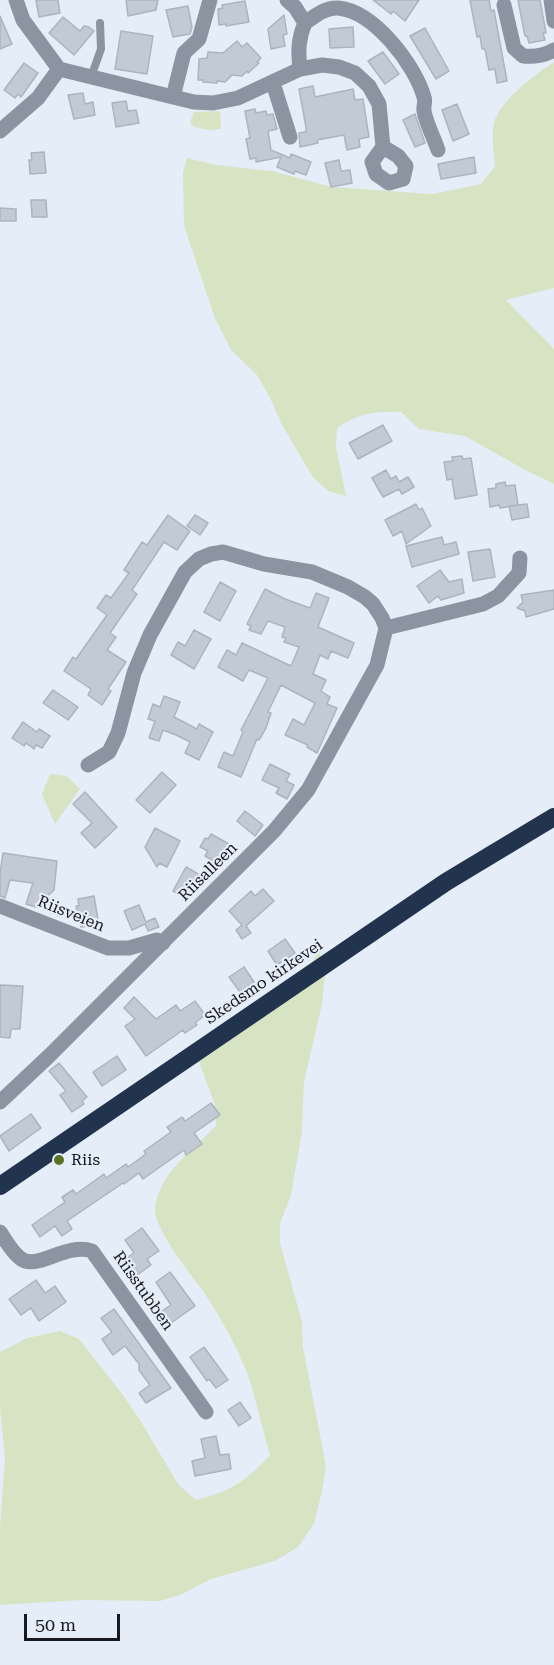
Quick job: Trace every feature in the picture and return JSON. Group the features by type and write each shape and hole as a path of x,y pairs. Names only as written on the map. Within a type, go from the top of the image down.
{"highway":[{"name":"Skedsmo kirkevei","path":"0,1186 428,894 554,817"}],"street":[{"path":"16,0 23,20 59,69 172,98 194,102 238,98 300,69 322,65 339,67 355,73 369,86 379,104 383,147"},
{"path":"172,98 184,53 198,39 210,0"},
{"path":"287,0 305,22"},
{"path":"504,5 514,48 523,56 534,57 547,55 554,50"},
{"path":"300,69 299,37 305,22 321,11 338,8 354,13 369,22 395,45 414,72 425,99 424,111 438,150"},
{"path":"2,126 38,98 59,69"},
{"path":"273,83 290,137"},
{"path":"88,765 110,752 118,733 134,673 150,635 185,572 199,559 223,552 264,564 312,572 365,597 373,604 386,628 483,604 498,596 519,573 520,558"},
{"name":"Riisalleen","path":"0,1102 274,831 308,790 377,665 386,628"},
{"name":"Riisveien","path":"0,906 108,948 129,948 157,940 163,943"},
{"name":"Riisstubben","path":"0,1232 21,1260 30,1263 82,1247 92,1251 206,1412"}],"lane":[{"path":"91,77 101,49 100,23"}],"green space":[{"path":"554,62 554,288 506,300 554,349 554,484 465,436 419,429 401,412 383,412 360,416 337,428 336,447 346,496 328,491 312,476 282,425 257,375 231,350 214,316 184,226 183,172 187,158 215,165 272,171 332,187 432,194 481,184 495,166 493,133 497,115 510,97"},
{"path":"220,111 221,129 210,130 194,127 190,122 194,112"},
{"path":"50,774 67,776 80,789 55,824 42,794"},
{"path":"319,950 325,975 322,1004 304,1082 302,1131 291,1195 280,1224 280,1243 302,1322 303,1347 326,1466 314,1524 298,1547 275,1561 211,1579 180,1595 160,1601 81,1600 0,1605 0,1528 5,1458 0,1408 0,1352 27,1338 60,1331 79,1339 140,1420 178,1484 196,1500 219,1493 237,1484 270,1455 251,1384 236,1348 203,1291 166,1239 156,1218 155,1209 163,1184 170,1173 216,1126 215,1105 198,1059 292,976 313,961"}],"building":[{"path":"36,0 58,0 60,13 39,17"},
{"path":"126,0 158,0 156,10 128,16"},
{"path":"373,0 419,0 405,21 393,11 391,14"},
{"path":"470,0 489,0 491,11 494,10 507,81 497,83 495,69 489,70 485,49 482,49 480,36 477,37"},
{"path":"518,0 540,0 546,33 543,33 545,40 529,43 525,36"},
{"path":"245,1 249,22 219,25 218,9 223,8 222,5"},
{"path":"188,6 192,27 190,34 173,37 166,10"},
{"path":"284,15 287,34 283,35 285,46 271,49 268,29"},
{"path":"0,16 12,44 0,49"},
{"path":"63,17 80,31 84,26 94,31 74,55 49,33"},
{"path":"353,27 354,47 330,48 329,29"},
{"path":"425,28 449,71 436,79 410,36"},
{"path":"121,31 153,36 147,74 115,69"},
{"path":"237,41 242,47 247,43 261,58 257,62 259,63 248,73 247,71 242,76 232,75 225,82 198,80 199,59 207,58 208,52 223,53"},
{"path":"383,52 399,74 385,84 368,61"},
{"path":"24,63 38,73 21,97 18,94 15,98 4,90"},
{"path":"313,86 315,97 353,89 355,100 363,99 369,137 359,139 360,147 347,150 344,135 317,140 318,143 300,147 299,133 306,132 306,127 299,89"},
{"path":"83,93 85,104 93,102 95,115 74,119 68,95"},
{"path":"126,101 128,111 136,110 139,123 116,127 112,103"},
{"path":"457,104 469,134 453,141 442,110"},
{"path":"255,109 256,113 266,111 267,115 273,114 277,129 268,131 271,150 290,158 291,154 311,162 306,175 295,171 294,174 277,167 281,157 256,162 256,158 250,159 246,139 250,138 245,111"},
{"path":"415,114 425,143 415,147 403,120"},
{"path":"44,152 46,173 30,174 31,153"},
{"path":"474,157 476,173 441,179 438,164"},
{"path":"339,160 341,171 350,170 352,183 331,187 325,163"},
{"path":"31,200 46,200 47,217 32,217"},
{"path":"0,208 16,209 16,221 0,221"},
{"path":"383,425 392,441 358,459 349,443"},
{"path":"462,456 463,459 471,458 477,495 455,499 452,479 447,480 444,462 453,461 452,457"},
{"path":"386,470 391,479 396,476 399,482 408,477 414,487 402,494 399,489 383,497 372,478"},
{"path":"505,482 506,486 515,485 518,505 490,507 488,489 496,488 496,484"},
{"path":"416,504 419,510 422,508 431,526 406,544 402,531 393,536 385,520"},
{"path":"527,504 529,517 512,520 509,506"},
{"path":"168,515 190,531 177,550 164,542 132,590 137,594 110,633 116,637 107,650 126,662 108,689 111,691 102,705 88,695 91,689 64,671 73,657 76,659 107,615 97,608 106,595 111,598 129,573 124,570 142,542 147,545"},
{"path":"195,515 208,523 200,535 187,526"},
{"path":"442,537 444,545 456,542 459,554 412,567 406,546"},
{"path":"490,549 495,577 473,581 468,552"},
{"path":"440,570 449,582 462,579 464,593 441,600 438,596 429,603 417,586"},
{"path":"220,582 236,591 220,621 204,612"},
{"path":"265,589 310,608 316,593 329,598 318,627 354,643 348,658 331,651 328,659 320,655 313,674 326,680 321,691 330,697 327,704 337,708 317,753 307,747 308,745 285,735 293,719 304,725 315,703 281,685 268,712 271,713 266,728 259,740 257,739 241,777 218,767 224,752 233,756 243,732 241,730 268,678 249,670 243,681 218,667 227,650 236,655 242,643 291,666 299,647 284,642 286,638 282,637 285,627 268,621 261,634 249,630 251,626 247,624"},
{"path":"554,590 554,609 526,617 525,611 517,608 523,602 521,595"},
{"path":"194,630 211,639 194,669 171,655 178,642 185,646"},
{"path":"53,690 78,707 68,720 43,703"},
{"path":"164,696 180,702 174,717 197,729 199,724 213,732 199,760 185,753 190,742 176,735 163,730 159,741 149,738 155,721 148,719 153,704 160,707"},
{"path":"23,722 37,732 39,729 50,736 42,748 36,745 34,749 26,743 24,746 12,738"},
{"path":"270,764 290,774 286,781 294,785 287,799 276,793 279,788 262,780"},
{"path":"162,772 176,785 150,813 136,800"},
{"path":"85,792 117,827 95,848 81,833 92,823 73,804"},
{"path":"245,811 263,825 255,836 237,821"},
{"path":"155,828 180,841 167,867 159,863 157,867 145,847"},
{"path":"211,834 229,844 217,863 205,856 208,851 200,847 205,838 208,839"},
{"path":"3,853 57,861 54,890 36,907 26,904 33,883 10,880 5,898 0,896"},
{"path":"186,867 200,875 188,899 173,891"},
{"path":"263,889 274,901 246,926 251,933 242,939 236,930 242,925 229,911 251,891 255,896"},
{"path":"94,896 99,925 81,927 76,906 79,906 78,899"},
{"path":"139,905 146,922 155,918 159,927 148,931 145,924 132,930 124,911"},
{"path":"285,939 295,953 277,965 268,951"},
{"path":"244,967 254,982 240,992 229,977"},
{"path":"0,985 23,986 20,1029 11,1029 10,1038 0,1037"},
{"path":"134,997 156,1019 176,1005 180,1011 195,1001 205,1015 195,1023 197,1025 185,1033 183,1030 146,1056 125,1026 135,1019 124,1008"},
{"path":"117,1056 126,1070 102,1086 93,1072"},
{"path":"59,1063 87,1097 82,1101 84,1104 72,1112 60,1095 66,1091 49,1071"},
{"path":"211,1103 220,1115 194,1133 202,1144 186,1155 184,1150 143,1179 139,1173 123,1183 67,1221 72,1229 62,1236 55,1226 40,1237 32,1225 65,1202 62,1197 73,1190 76,1194 104,1174 106,1178 126,1164 128,1167 146,1154 144,1151 171,1132 167,1127 182,1117 185,1121"},
{"path":"31,1114 41,1128 9,1151 0,1136"},
{"path":"142,1228 159,1251 147,1259 151,1265 133,1278 122,1261 134,1253 125,1240"},
{"path":"170,1272 195,1306 171,1323 162,1311 171,1305 156,1282"},
{"path":"36,1280 45,1293 55,1286 66,1302 39,1321 31,1308 21,1315 9,1299"},
{"path":"114,1309 171,1388 146,1403 139,1393 150,1385 139,1370 139,1364 125,1346 113,1355 102,1339 112,1332 101,1318"},
{"path":"204,1347 228,1380 216,1388 209,1379 207,1381 190,1357"},
{"path":"240,1402 251,1418 239,1426 228,1410"},
{"path":"216,1436 220,1455 229,1454 231,1469 195,1476 192,1461 205,1458 201,1439"}],"place":[{"name":"Riis","path":"59,1160"}]}
